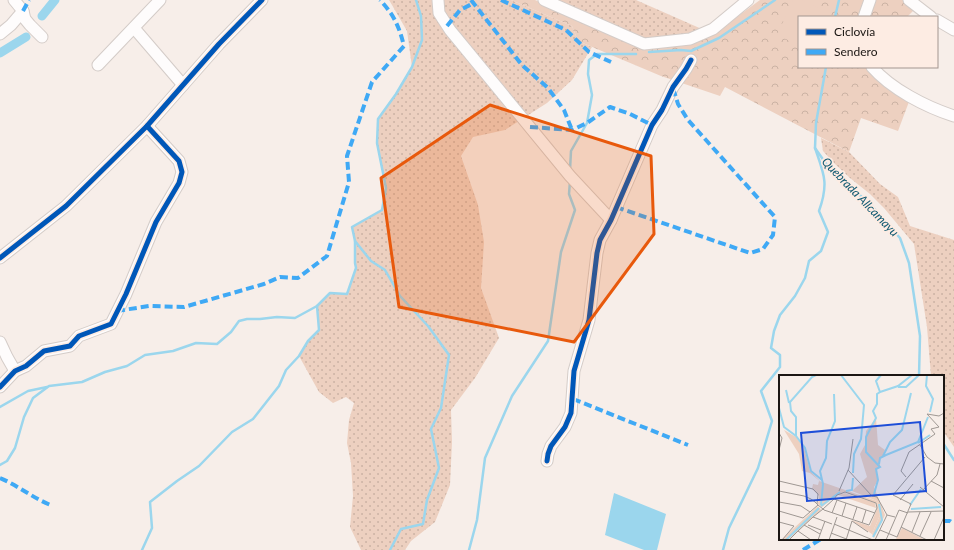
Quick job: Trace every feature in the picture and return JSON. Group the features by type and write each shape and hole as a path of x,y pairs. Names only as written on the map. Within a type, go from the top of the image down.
{"street":[{"path":"14,0 23,11 30,25 42,37"},
{"path":"98,65 160,0"},
{"path":"0,258 66,206 147,126 220,44 262,0"},
{"path":"438,0 439,13 450,30 570,176 611,220"},
{"path":"544,0 644,44 690,39 713,29 741,1"},
{"path":"864,16 870,0"},
{"path":"909,0 930,16"},
{"path":"0,34 11,25 23,11"},
{"path":"938,21 954,30"},
{"path":"134,28 183,85"},
{"path":"547,462 548,454 555,440 565,427 571,413 574,371 589,320 597,253 600,240 611,220 652,125 662,110 673,87 691,60"},
{"path":"873,68 878,74 902,92 954,116"},
{"path":"0,387 16,370 26,366 44,351 70,346 79,336 111,324 126,294 156,222 179,183 182,172 179,161 147,126"},
{"path":"0,342 7,358 16,370"}],"highlighted area":[{"path":"490,105 651,156 654,234 574,342 399,307 381,178"}],"green space":[{"path":"389,0 511,0 572,26 578,41 592,47 572,80 547,103 505,130 473,137 461,156 478,205 484,242 481,288 499,338 475,378 451,410 452,442 450,485 435,522 411,541 405,550 361,550 350,527 353,496 351,463 347,443 349,420 354,403 346,397 333,403 319,392 299,356 308,341 319,330 317,306 330,293 347,293 356,268 355,241 352,227 382,210 386,188 377,143 378,119 396,94 412,67 407,31"},
{"path":"511,0 535,0 632,43 715,33 760,0 866,0 860,16 798,16 798,68 869,68 910,99 898,131 861,118 849,152 725,87 720,96 661,76 578,41 572,26"},
{"path":"557,0 636,0 704,30 688,37 648,40"},
{"path":"793,0 802,0 824,10 821,16 798,16 798,45 777,35"},
{"path":"873,0 903,0 915,9 908,16 867,16"},
{"path":"821,138 849,152 880,184 898,197 910,226 954,240 954,447 944,432 944,375 931,375 927,327 914,244 884,208 870,194 850,178 823,151"}],"water":[{"path":"614,493 666,514 657,550 644,550 605,535"}],"waterway":[{"path":"42,16 55,0"},
{"path":"390,550 401,529 423,524 427,500 439,468 431,429 441,408 449,355 428,326 400,296 385,270 371,261 355,241 352,227 382,210 386,188 377,143 378,119 396,94 412,67 422,40 421,16 416,0"},
{"path":"649,52 681,50 691,51 719,38 775,0"},
{"name":"Quebrada Allcamayu","path":"835,16 839,0"},
{"path":"0,53 26,37"},
{"path":"570,170 571,151 587,123 592,95 588,74 589,60 597,54 636,54"},
{"name":"Quebrada Allcamayu","path":"826,68 816,123 815,148 829,168 872,206 900,238 909,263 920,336 919,375"},
{"path":"723,550 729,528 758,468 772,421 761,391 780,367 780,355 771,348 774,331 780,315 795,296 805,278 809,261 821,251 828,232 819,211 825,186 823,172 815,148"},
{"path":"469,550 477,520 485,458 512,396 548,341 561,252 575,210 569,194 570,181"},
{"path":"0,465 7,461 15,448 24,417 33,398 49,386 82,382 105,372 127,366 145,355 173,351 196,343 217,344 231,332 239,321 277,317 295,318 317,306 330,293 347,294 356,268 355,241"},
{"path":"142,550 152,528 150,502 199,466 232,432 253,419 279,386 286,370 299,356 308,341 319,330 317,306"},
{"path":"0,407 28,391 47,387"},
{"name":"Quebrada Allcamayu","path":"944,445 954,460"}],"marked path":[{"path":"23,11 29,0"},
{"path":"117,311 149,306 184,307 264,284 280,277 298,278 327,256 349,182 347,156 372,82 404,46 395,21 380,0"},
{"path":"471,0 522,65 548,88 564,110 572,130"},
{"path":"501,0 566,30 589,52 611,62"},
{"path":"447,26 460,10 474,3"},
{"path":"616,207 750,253 763,249 773,235 775,217 688,120 678,104 673,88"},
{"path":"530,127 572,130 587,123 610,107 630,114 652,125"},
{"path":"573,399 688,445"},
{"path":"0,478 39,500 53,506"},
{"path":"944,521 950,521 954,524"},
{"path":"803,550 819,540"}],"cycle path":[{"path":"0,258 66,206 147,126 219,44 262,0"},
{"path":"547,461 551,446 565,427 571,413 574,371 589,320 597,253 600,240 611,220 652,125 662,110 673,87 691,60"},
{"path":"0,387 15,371 26,366 44,351 70,346 79,336 111,324 126,294 156,222 179,183 182,172 179,161 147,126"}]}
